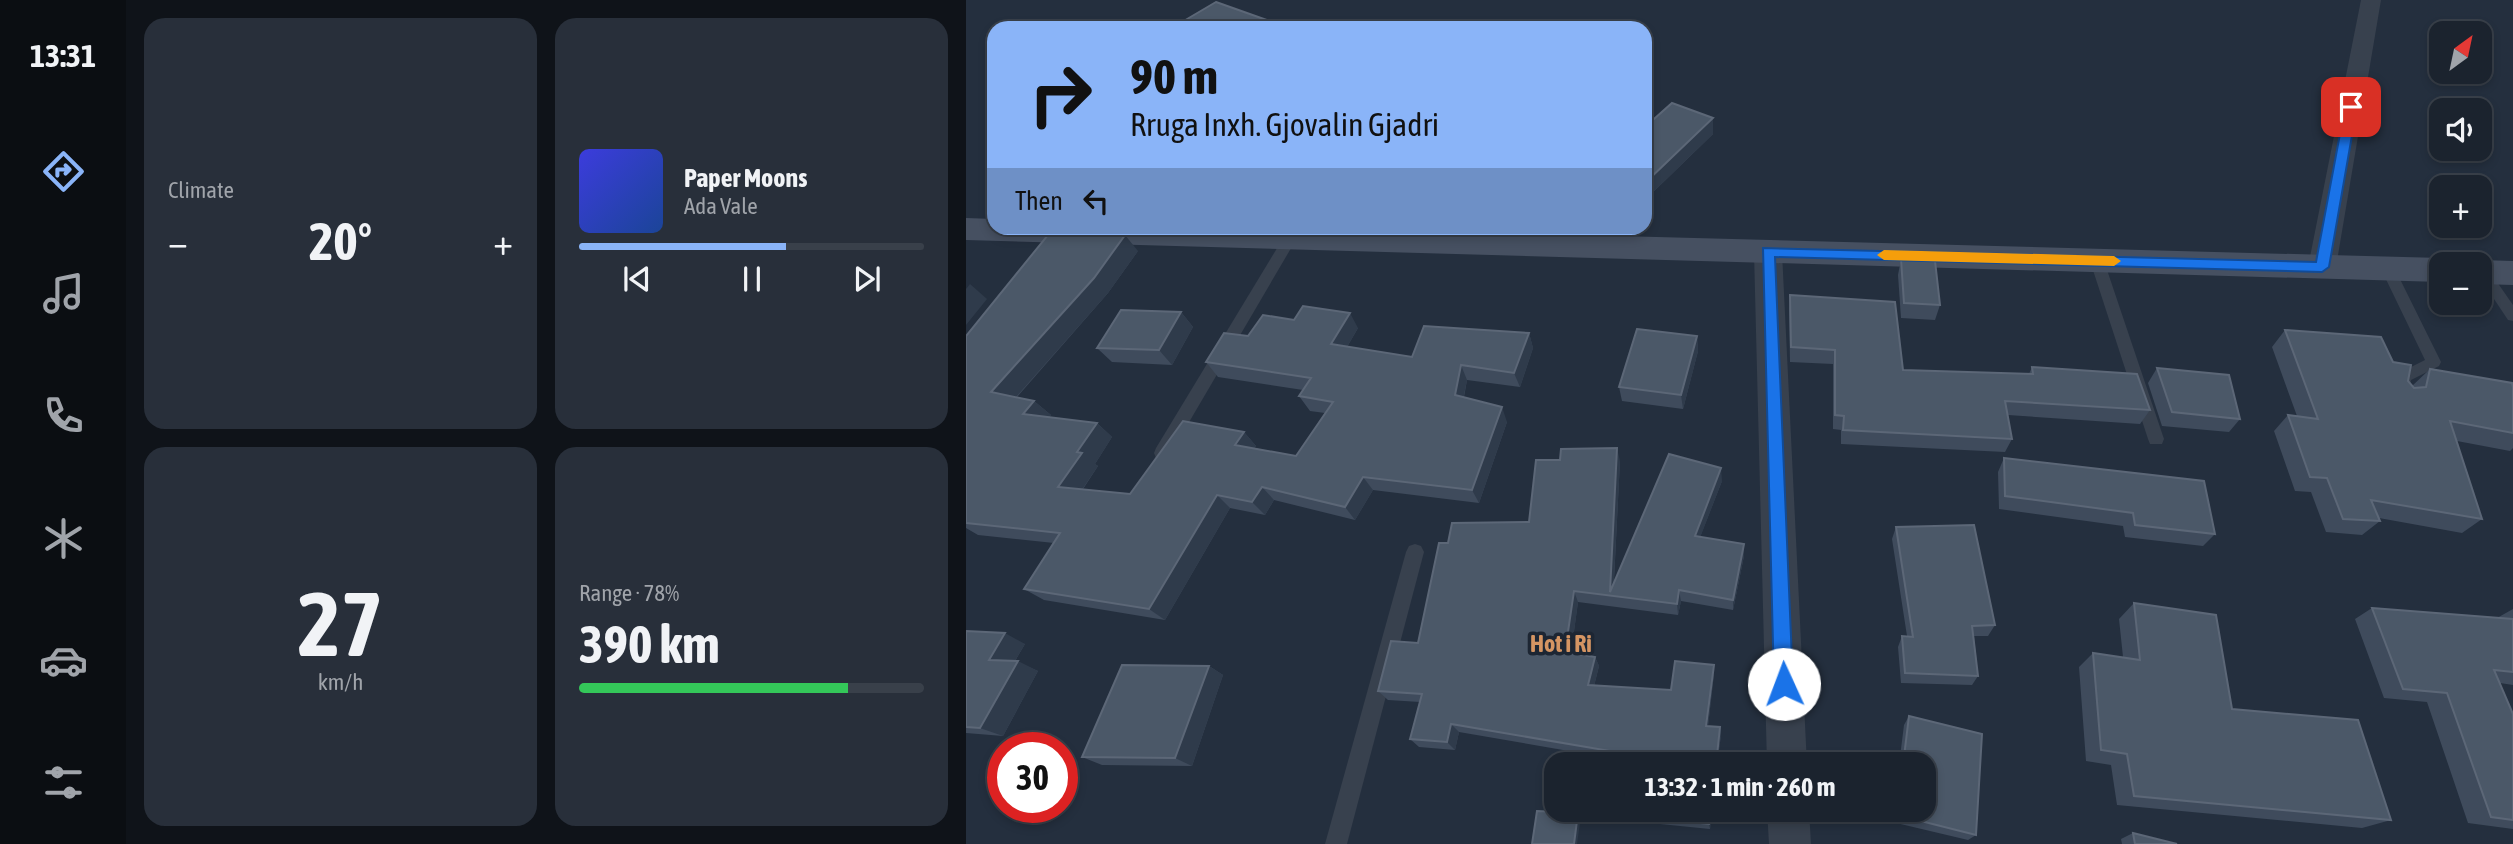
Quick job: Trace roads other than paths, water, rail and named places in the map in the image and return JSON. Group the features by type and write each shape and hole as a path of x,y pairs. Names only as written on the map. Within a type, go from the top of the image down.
{"main road":[{"path":"966,229 987,232"},
{"path":"1003,235 1052,243 1120,235"},
{"path":"1262,235 1290,238 2429,270"}],"street":[{"path":"2322,267 2371,0"},
{"path":"1768,252 1787,752"},
{"path":"1789,822 1790,844"}],"lane":[{"path":"1152,470 1290,238"},
{"path":"2098,261 2156,439"},
{"path":"2388,269 2434,362 2404,377 2402,397"},
{"path":"2492,272 2513,316"},
{"path":"1336,844 1415,552"}],"district":[{"name":"Hot i Ri","path":"1561,643"}]}
